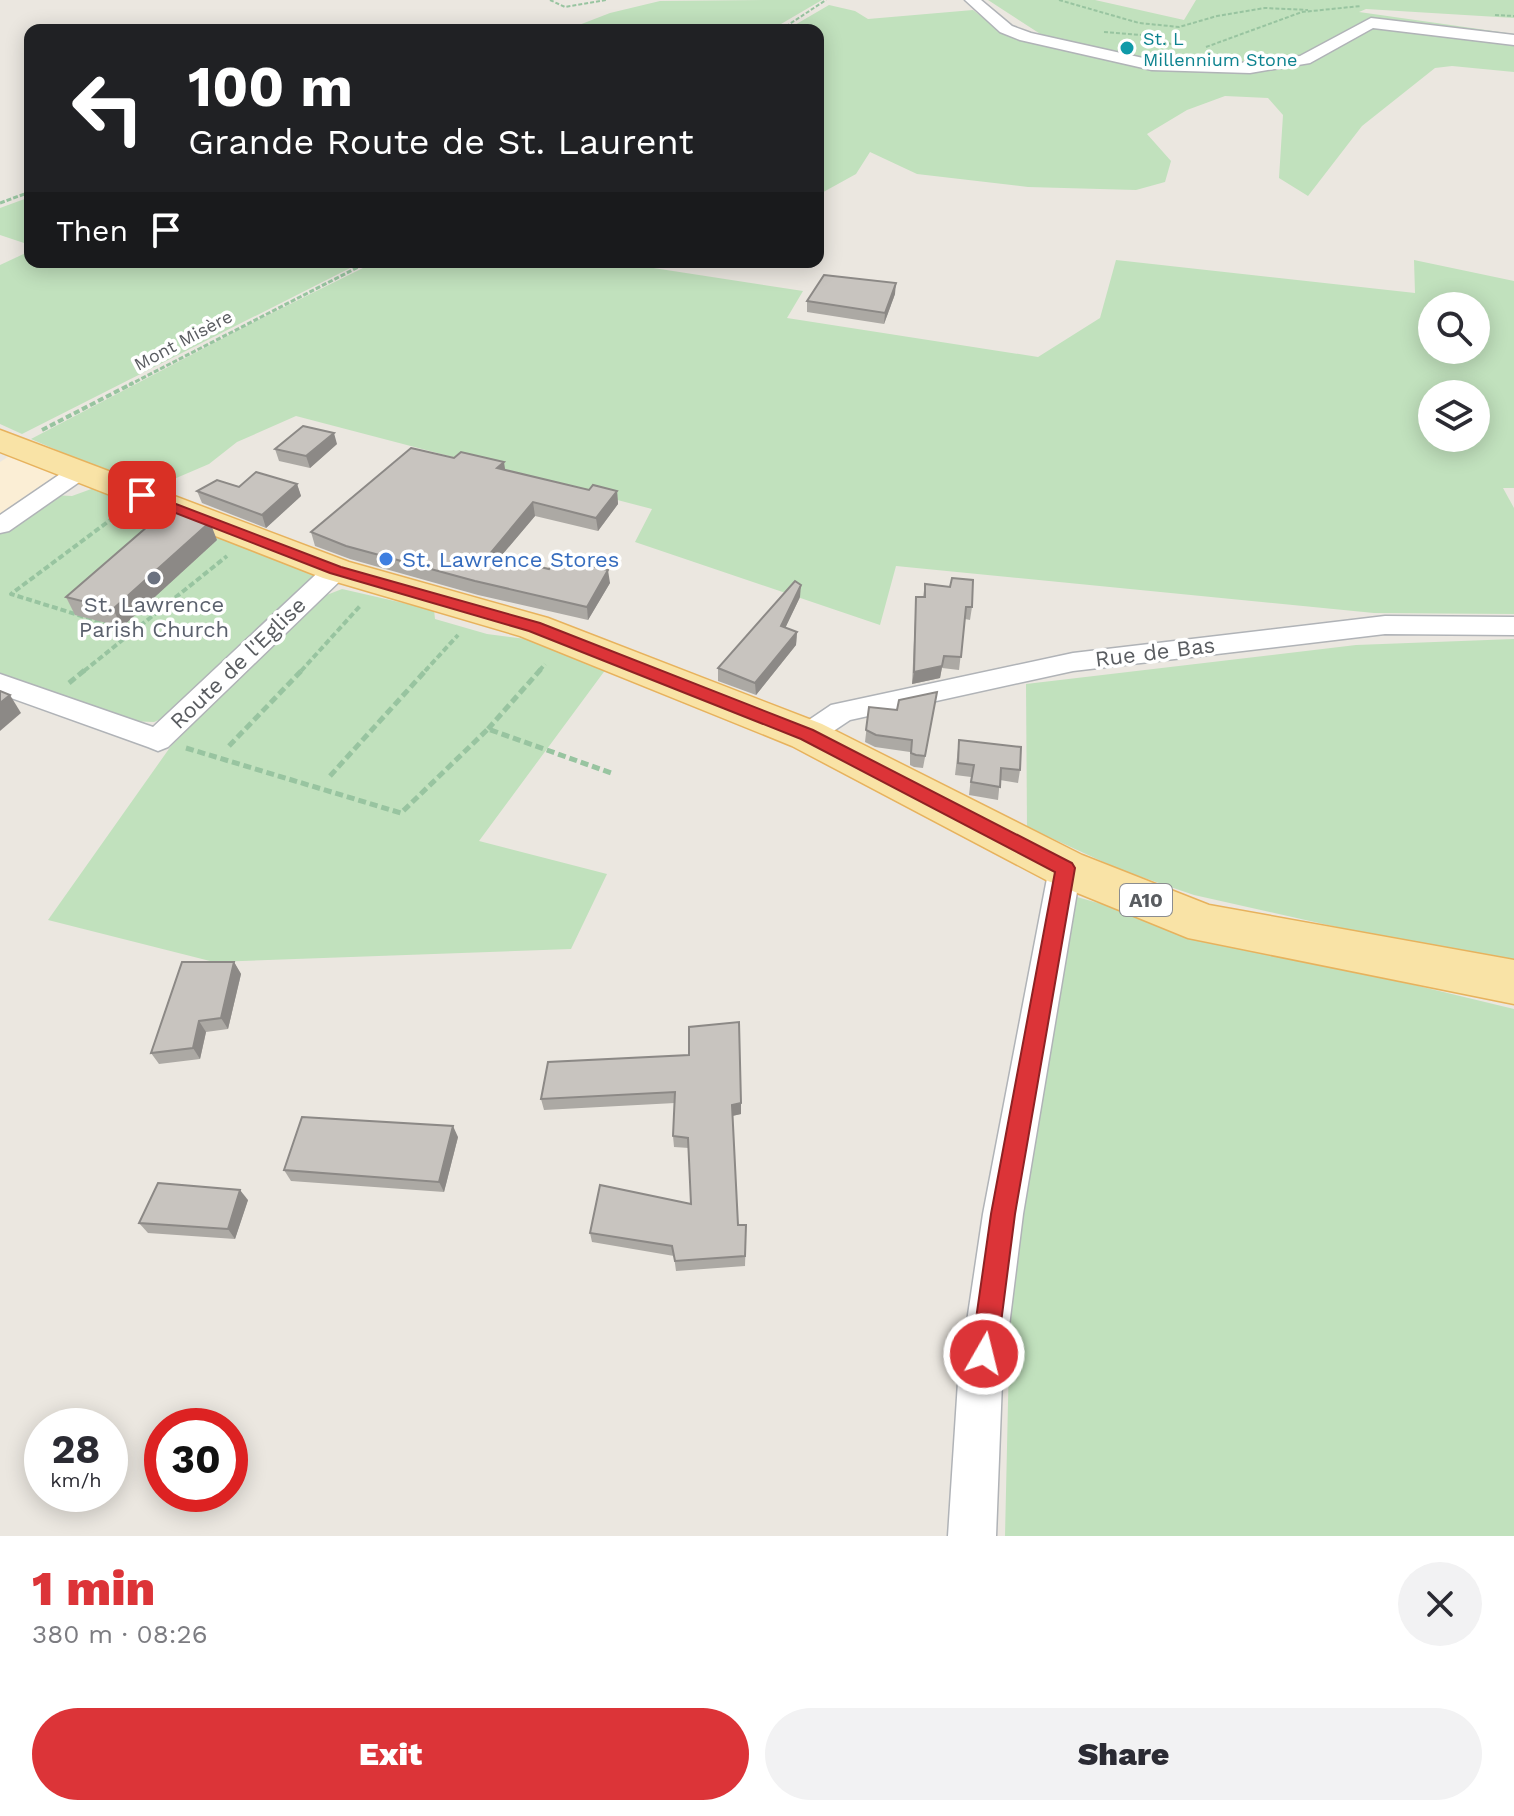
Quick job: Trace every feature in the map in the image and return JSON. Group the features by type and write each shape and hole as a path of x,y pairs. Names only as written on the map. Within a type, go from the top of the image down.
{"main road":[{"name":"A10","path":"7,442 327,578 534,627 807,735 1065,868 1205,924 1514,982"}],"street":[{"path":"972,0 1006,29 1026,37 1152,65 1250,68 1304,60 1371,23 1514,40"},
{"path":"0,526 80,471"},
{"name":"Route de l'Eglise","path":"0,684 158,740 327,578"},
{"name":"Rue de Bas","path":"807,735 841,712 919,692 1073,662 1385,625 1514,626"},
{"path":"972,1536 980,1382 1003,1214 1065,868"}],"path":[{"path":"550,0 565,7 606,0"},
{"path":"565,7 587,0"},
{"path":"790,24 826,0"},
{"path":"1059,0 1139,23 1179,27 1217,16 1265,8 1314,10"},
{"path":"1206,47 1248,28 1314,10 1346,5"},
{"path":"1091,31 1154,36 1179,47"},
{"path":"0,203 24,194"},
{"name":"Mont Misère","path":"7,442 356,268"},
{"path":"128,507 11,594 131,631"},
{"path":"47,701 228,555"},
{"path":"229,746 362,607 327,578"},
{"path":"330,776 458,635"},
{"path":"158,740 401,813 488,729 545,664"},
{"path":"488,729 614,774"}],"shaded area":[{"path":"12,454 56,471 56,481 0,520 0,462"}],"green space":[{"path":"822,0 781,24 582,24 610,13 660,1"},
{"path":"988,0 1095,0 1184,20 1196,0 1514,0 1514,18 1366,9 1359,12 1514,34 1514,72 1452,66 1435,68 1362,126 1308,196 1279,178 1283,115 1268,98 1225,96 1187,110 1147,134 1171,161 1165,182 1136,190 1028,187 917,174 870,152 856,174 824,192 824,24 796,24 829,5 855,11 868,19 973,10 1006,35 1062,51 1074,45 1045,37"},
{"path":"24,199 24,243 0,235 0,208"},
{"path":"24,254 24,268 350,268 22,434 0,424 0,265"},
{"path":"1116,260 1415,293 1414,260 1514,281 1514,488 1503,488 1514,508 1514,614 1374,613 896,566 880,625 635,542 652,509 296,416 237,442 209,464 153,488 31,439 363,268 654,268 803,291 787,318 1038,357 1100,318"},
{"path":"94,488 320,573 179,711 154,722 126,721 0,678 0,533 53,495 72,496"},
{"path":"342,589 434,610 435,619 487,634 526,639 606,669 479,841 607,874 571,949 214,962 48,920 171,746 319,598"},
{"path":"1514,639 1514,967 1194,895 1121,870 1027,827 1026,684 1356,645"},
{"path":"1077,897 1232,941 1514,1009 1514,1536 1005,1536 1011,1270"}],"building":[{"path":"824,275 896,283 885,313 807,301"},
{"path":"303,426 334,433 306,456 275,449"},
{"path":"411,448 454,458 461,452 504,462 497,468 589,490 593,485 617,491 596,518 533,502 489,555 549,569 560,553 592,558 587,565 608,570 587,607 346,546 311,532"},
{"path":"256,472 297,484 262,515 197,491 217,480 239,487"},
{"path":"170,507 210,522 113,609 66,597"},
{"path":"952,578 973,580 972,607 966,607 961,657 944,656 942,666 914,672 916,597 925,597 925,584 950,587"},
{"path":"795,581 801,585 781,626 797,632 755,683 718,668"},
{"path":"0,691 10,695 0,703"},
{"path":"937,692 925,756 911,753 912,740 876,735 866,730 869,707 897,710 899,700"},
{"path":"959,740 1021,747 1020,770 1001,768 1000,787 971,782 974,765 958,763"},
{"path":"182,962 234,962 221,1018 199,1021 193,1048 151,1053"},
{"path":"739,1022 741,1103 732,1105 738,1225 746,1225 745,1256 675,1261 672,1246 590,1233 600,1185 691,1204 688,1138 673,1136 675,1092 541,1099 548,1062 689,1055 689,1027"},
{"path":"302,1117 453,1126 439,1182 284,1170"},
{"path":"158,1183 240,1190 228,1229 139,1223"}],"place":[{"name":"St. L Millennium Stone","path":"1127,48"},
{"name":"St. Lawrence Stores","path":"386,559"},
{"name":"St. Lawrence Parish Church","path":"154,578"}],"route":[{"path":"142,495 336,570 534,627 807,735 1065,868 1003,1214 984,1354"}]}
